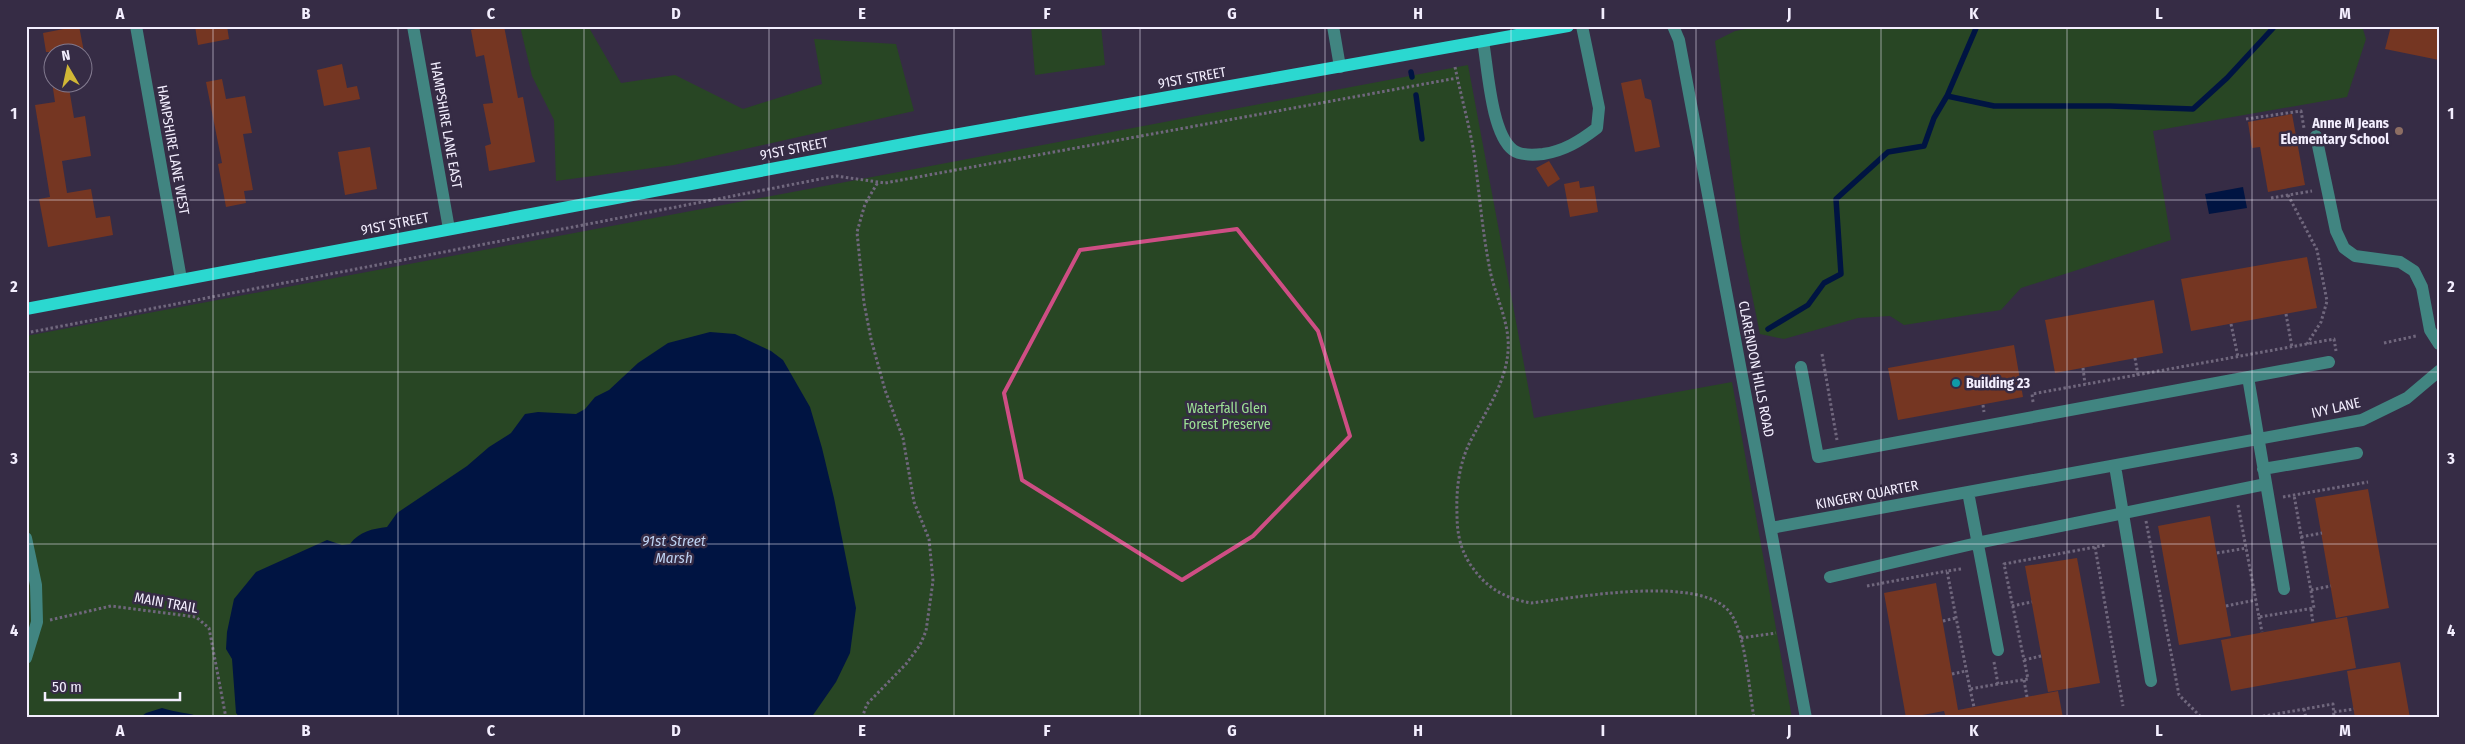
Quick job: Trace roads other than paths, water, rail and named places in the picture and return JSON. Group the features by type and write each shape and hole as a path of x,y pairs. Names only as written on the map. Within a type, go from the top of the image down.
{"main road":[{"name":"91ST STREET","path":"26,309 920,141 1568,26"}],"street":[{"name":"HAMPSHIRE LANE WEST","path":"136,26 181,279"},
{"name":"HAMPSHIRE LANE EAST","path":"413,26 449,229"},
{"path":"1333,26 1340,66"},
{"path":"1484,41 1496,117 1505,142 1515,152 1531,156 1556,152 1580,141 1597,128 1599,108 1582,26"},
{"name":"CLARENDON HILLS ROAD","path":"1672,26 1679,40 1772,528 1806,718"},
{"path":"2311,137 2336,231 2344,248 2355,256 2400,262 2414,271 2422,286 2432,333 2439,344"},
{"path":"1801,367 1818,458 2329,362"},
{"name":"IVY LANE","path":"2257,440 2362,420 2407,398 2439,371"},
{"path":"2248,377 2257,440 2284,589"},
{"name":"KINGERY QUARTER","path":"1772,528 2257,440"},
{"path":"2263,469 2357,453"},
{"path":"2115,466 2151,681"},
{"path":"1830,577 1977,543 2266,484"},
{"path":"1968,492 1995,652"},
{"path":"26,538 36,585 36,622 26,658"}],"water":[{"path":"2243,187 2247,208 2209,214 2205,194"},
{"name":"91st Street Marsh","path":"710,332 735,334 771,351 783,360 810,407 822,448 856,608 850,653 836,682 811,718 240,718 236,713 232,659 226,649 227,632 234,599 256,572 327,540 342,545 350,544 367,531 387,527 397,513 467,466 489,447 511,433 525,414 538,412 576,414 585,409 595,397 609,390 638,363 668,343"},
{"path":"162,708 202,718 139,718 146,713"}],"waterway":[{"path":"1947,96 1977,26"},
{"path":"1768,329 1808,305 1824,283 1841,274 1836,199 1888,152 1924,146 1934,118 1947,96 1994,106 2110,106 2193,109 2227,78 2275,26"},
{"path":"1411,72 1412,77"},
{"path":"1416,95 1422,139"}],"place":[{"name":"Anne M Jeans Elementary School","path":"2399,131"},
{"name":"Building 23","path":"1956,383"}],"park label":[{"name":"Waterfall Glen Forest Preserve","path":"1227,416"}]}
